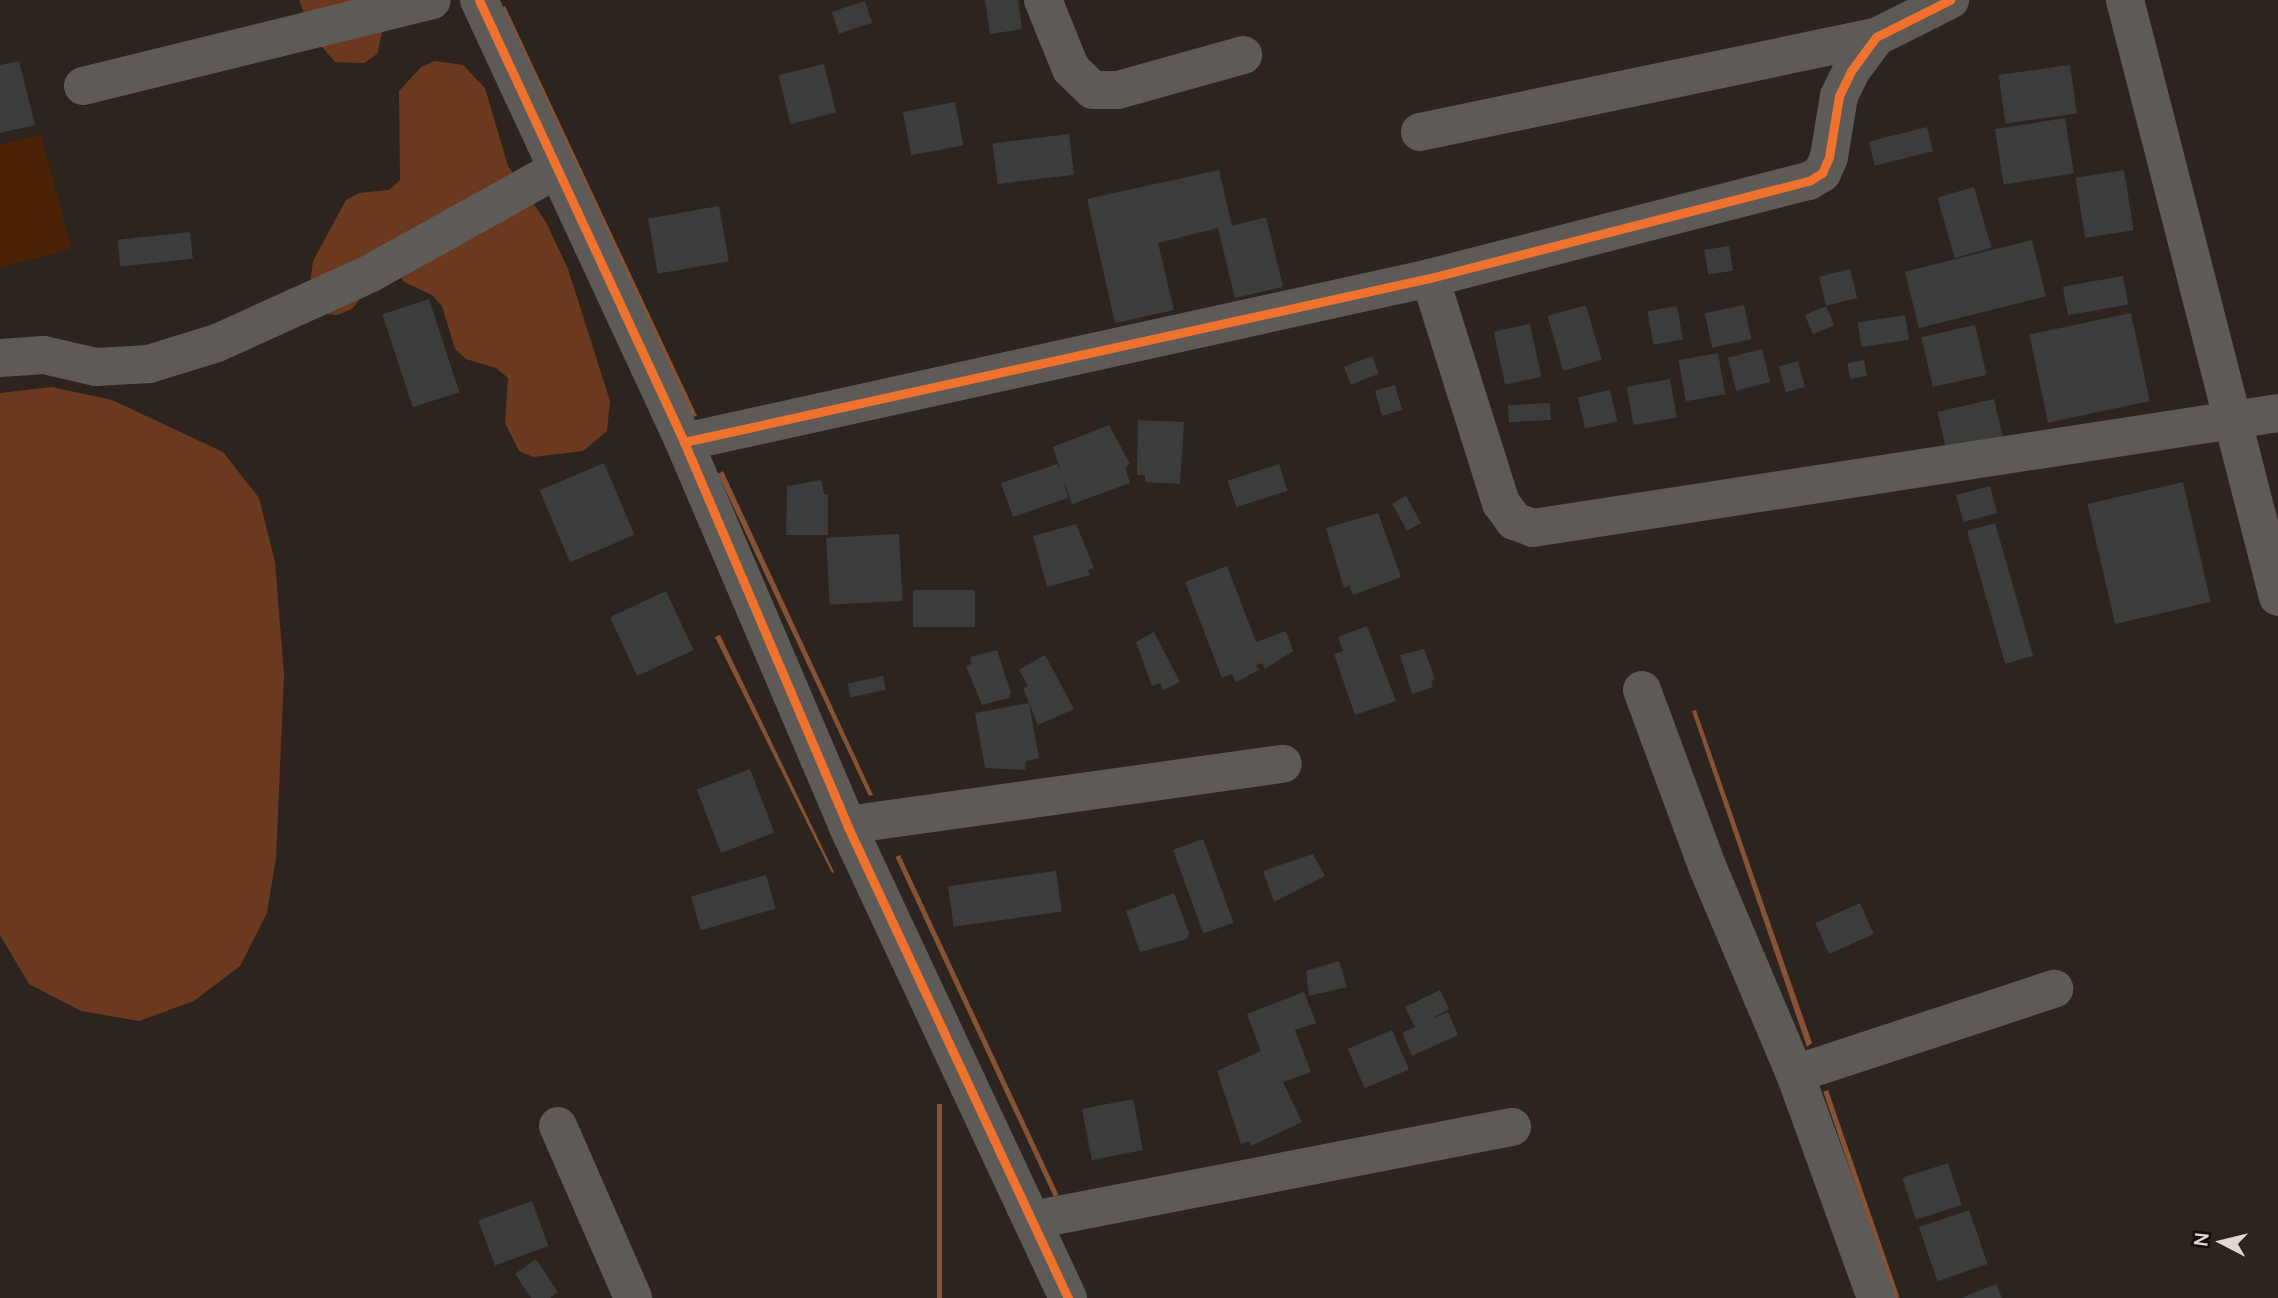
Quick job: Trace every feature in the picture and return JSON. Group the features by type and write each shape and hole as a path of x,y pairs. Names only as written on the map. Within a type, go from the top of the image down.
{"street":[{"path":"83,86 432,0"},
{"path":"479,0 684,442 847,825 1068,1298"},
{"path":"1043,0 1071,68 1093,90 1118,90 1243,55"},
{"path":"1420,132 1876,37 1950,0"},
{"path":"2125,0 2278,597"},
{"path":"684,442 1430,278 1809,181 1822,173 1829,157 1835,114 1851,71 1876,37"},
{"path":"0,358 44,355 96,367 149,364 217,343 370,273 558,169"},
{"path":"1430,278 1501,503 1514,521 1533,528 2278,413"},
{"path":"1642,690 1707,866 1795,1074 1876,1298"},
{"path":"847,825 1283,764"},
{"path":"1795,1074 2054,989"},
{"path":"558,1126 633,1298"},
{"path":"1033,1220 1512,1127"}],"shaded area":[{"path":"299,0 390,0 377,54 364,63 335,62 314,38"},
{"path":"505,6 697,416 691,417 501,8"},
{"path":"435,61 463,65 485,88 508,166 546,222 568,269 610,401 607,431 583,451 533,457 519,451 505,423 508,378 496,368 466,359 455,349 442,306 432,295 404,282 396,269 381,273 352,309 337,315 323,314 309,290 313,261 346,200 359,193 389,190 400,180 399,91 421,67"},
{"path":"41,134 71,249 0,268 0,145"},
{"path":"52,387 112,400 223,452 259,498 275,562 284,675 276,858 267,913 240,966 194,1001 139,1021 81,1011 29,984 0,935 0,393"},
{"path":"723,471 873,795 869,796 718,474"},
{"path":"720,635 834,872 832,873 715,637"},
{"path":"1696,710 1812,1043 1807,1047 1692,711"},
{"path":"900,855 1058,1195 1054,1197 895,857"},
{"path":"1828,1090 1899,1297 1894,1298 1823,1092"},
{"path":"937,1104 942,1104 942,1298 937,1298"}],"building":[{"path":"985,0 1018,0 1022,29 990,34"},
{"path":"865,1 872,23 839,34 832,12"},
{"path":"19,61 35,125 0,133 0,65"},
{"path":"824,64 836,113 790,124 778,75"},
{"path":"2070,65 2077,114 2006,124 1999,75"},
{"path":"955,102 963,145 911,155 903,112"},
{"path":"2065,118 2074,173 2004,184 1995,129"},
{"path":"1927,127 1933,151 1875,166 1869,142"},
{"path":"1069,134 1074,175 998,184 993,143"},
{"path":"1219,170 1232,226 1266,217 1283,287 1235,298 1218,228 1158,243 1174,310 1115,323 1087,199"},
{"path":"2124,170 2134,230 2085,238 2076,178"},
{"path":"1974,187 1991,248 1955,258 1937,197"},
{"path":"719,206 729,261 658,274 648,219"},
{"path":"190,232 193,259 120,266 117,240"},
{"path":"2032,240 2046,296 1919,328 1905,272"},
{"path":"1729,246 1733,271 1708,275 1704,250"},
{"path":"1850,269 1857,298 1826,306 1819,277"},
{"path":"2123,276 2128,305 2068,315 2063,287"},
{"path":"429,299 459,392 413,407 382,314"},
{"path":"1586,305 1602,360 1563,371 1548,316"},
{"path":"1744,305 1751,339 1712,348 1705,313"},
{"path":"1677,306 1683,339 1653,345 1647,311"},
{"path":"1826,306 1834,325 1813,334 1805,315"},
{"path":"2131,313 2150,401 2048,423 2029,335"},
{"path":"1905,315 1909,340 1862,347 1858,323"},
{"path":"1530,324 1541,377 1505,385 1494,332"},
{"path":"1975,325 1986,375 1933,387 1921,337"},
{"path":"1762,349 1770,382 1736,390 1728,357"},
{"path":"1718,353 1725,394 1686,401 1679,360"},
{"path":"1372,356 1379,374 1351,384 1344,367"},
{"path":"1864,360 1867,376 1850,379 1847,363"},
{"path":"1798,361 1805,387 1786,392 1779,366"},
{"path":"1670,379 1677,417 1633,425 1627,387"},
{"path":"1395,385 1402,410 1382,416 1375,391"},
{"path":"1610,390 1617,421 1585,429 1578,397"},
{"path":"1994,399 2003,439 1947,452 1937,412"},
{"path":"1550,403 1551,420 1509,422 1508,405"},
{"path":"1138,420 1184,422 1180,484 1145,482 1145,475 1137,475"},
{"path":"1109,425 1130,464 1125,467 1130,483 1072,504 1063,478 1068,498 1013,517 1001,483 1057,464 1061,472 1053,447"},
{"path":"604,463 634,535 570,562 540,490"},
{"path":"1279,464 1288,491 1236,507 1228,481"},
{"path":"821,480 824,494 828,494 828,535 786,535 787,486"},
{"path":"2183,482 2211,602 2115,624 2088,504"},
{"path":"1990,486 1997,513 1963,522 1956,495"},
{"path":"1406,496 1421,523 1407,531 1392,504"},
{"path":"1378,513 1401,577 1353,595 1349,586 1344,588 1326,528"},
{"path":"1995,523 2033,656 2005,664 1967,531"},
{"path":"1076,524 1094,568 1088,570 1090,575 1047,587 1033,536"},
{"path":"899,534 903,601 830,605 826,538"},
{"path":"1227,566 1256,642 1286,631 1293,651 1265,669 1262,663 1256,665 1259,670 1236,682 1232,674 1222,678 1185,582"},
{"path":"913,590 975,590 975,627 913,627"},
{"path":"666,591 693,650 637,676 610,617"},
{"path":"1367,626 1396,701 1355,715 1334,654 1343,651 1338,637"},
{"path":"1154,632 1180,682 1163,690 1160,683 1152,686 1136,642"},
{"path":"1424,649 1435,679 1431,681 1433,687 1412,694 1400,655"},
{"path":"997,650 1011,693 1009,698 982,705 966,666 971,664 970,657"},
{"path":"1045,655 1074,709 1038,725 1023,688 1028,686 1019,670"},
{"path":"883,676 886,690 851,697 848,683"},
{"path":"1029,703 1039,758 1026,761 1025,770 985,768 975,713"},
{"path":"750,769 774,832 721,853 697,789"},
{"path":"1203,839 1233,923 1203,934 1173,850"},
{"path":"1313,854 1325,876 1274,902 1263,871"},
{"path":"1056,871 1062,912 954,927 948,886"},
{"path":"766,875 776,909 701,930 691,896"},
{"path":"1174,893 1189,933 1187,939 1140,952 1126,911"},
{"path":"1860,903 1874,934 1829,954 1815,923"},
{"path":"1339,961 1347,987 1309,996 1306,971"},
{"path":"1440,990 1449,1009 1429,1020 1448,1012 1458,1035 1412,1056 1402,1033 1415,1027 1405,1007"},
{"path":"1304,992 1316,1023 1295,1030 1311,1072 1283,1082 1302,1122 1251,1146 1249,1141 1241,1144 1217,1071 1261,1051 1247,1014"},
{"path":"1392,1030 1409,1070 1365,1088 1348,1049"},
{"path":"1133,1099 1143,1150 1092,1160 1082,1109"},
{"path":"1948,1163 1962,1205 1916,1220 1902,1178"},
{"path":"532,1201 548,1246 495,1266 478,1220"},
{"path":"1969,1210 1988,1264 1937,1281 1919,1227"},
{"path":"536,1259 558,1292 550,1298 531,1298 515,1274"},
{"path":"1996,1284 2002,1298 1961,1298"}],"cycle path":[{"path":"479,0 684,442 847,825 1068,1298"},
{"path":"684,442 1430,278 1809,181 1822,173 1829,157 1839,96 1851,71 1876,37 1950,0"}]}
